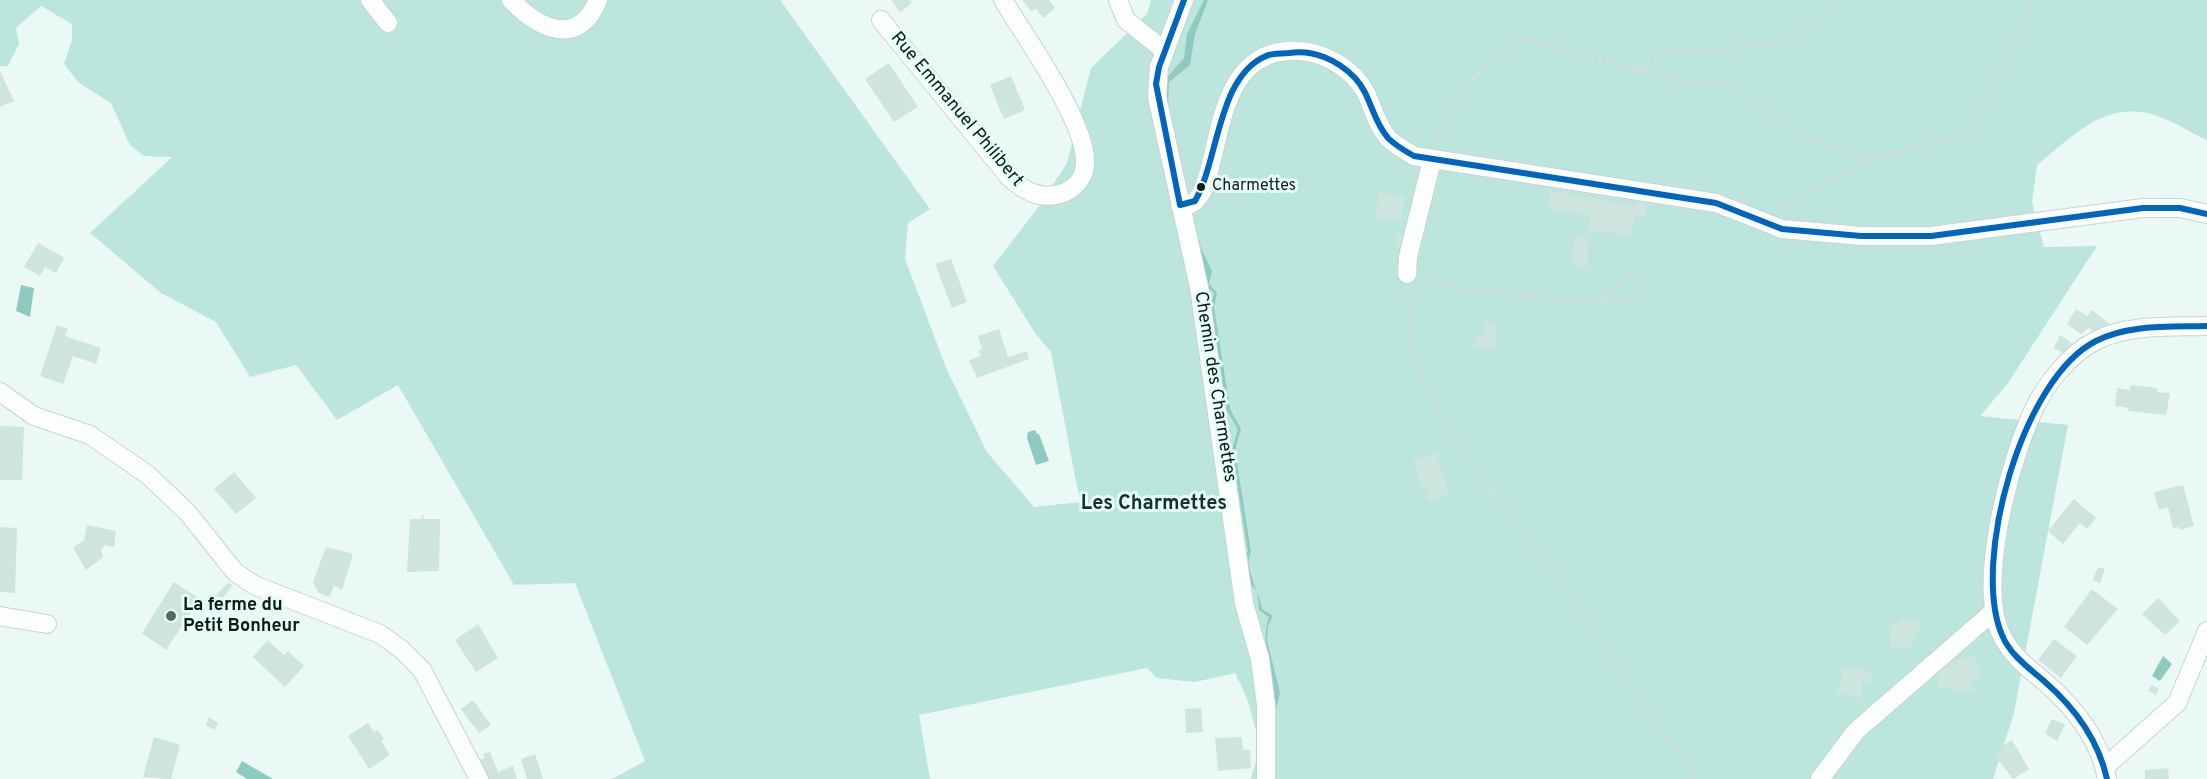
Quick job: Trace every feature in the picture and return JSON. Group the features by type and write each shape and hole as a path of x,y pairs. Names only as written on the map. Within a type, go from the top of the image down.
{"street":[{"path":"370,0 388,23"},
{"path":"511,0 528,18 550,29 573,28 585,20 598,0"},
{"name":"Rue Emmanuel Philibert","path":"881,20 1009,177 1024,190 1036,195 1061,194 1074,188 1082,177 1085,163 1083,146 1067,110 1003,0"},
{"path":"1105,0 1165,51"},
{"path":"1118,0 1126,20"},
{"name":"Chemin des Charmettes","path":"1184,0 1165,51 1156,84 1157,97 1186,205 1200,288 1244,603 1260,659 1266,705 1266,779"},
{"path":"1186,205 1200,200 1207,184 1223,109 1232,87 1245,71 1260,61 1286,51 1316,54 1349,71 1364,90 1389,138 1414,156 1716,203 1753,220 1782,229 1888,237 1942,235 2143,208 2180,208 2207,214"},
{"path":"1407,274 1408,257 1430,177 1432,160"},
{"path":"2207,326 2133,331 2096,340 2072,357 2052,380 2033,411 2000,517 1993,584 1994,611 2002,636 2014,654 2074,710 2091,734 2106,773 2177,703 2207,631"},
{"path":"0,392 34,416 90,435 148,475 188,513 235,572 254,585 380,634 402,650 422,670 478,779"},
{"path":"1820,779 1856,731 1994,611"},
{"path":"0,615 47,624"}],"path":[{"path":"1639,70 1675,49 1698,53 1780,42 1846,0"},
{"path":"1753,220 1870,159 1969,135 2034,0"},
{"path":"1432,160 1439,139 1461,93 1488,63 1525,39 1669,79 1733,86 1798,134 1870,159"},
{"path":"1601,302 1628,274 1637,273 1643,277 1645,288 1638,296 1628,300 1601,302 1581,303 1494,291 1442,289 1407,274 1410,341 1430,397 1459,448 1580,612 1697,779"}],"shaded area":[{"path":"0,0 780,0 930,209 908,223 905,259 947,370 987,452 1034,507 1080,502 1051,352 1035,333 993,266 1040,205 1067,163 1091,68 1147,14 1151,0 2207,0 2207,140 2155,115 2130,112 2115,114 2087,125 2037,165 2032,203 2044,247 2097,246 2008,383 1980,416 2068,425 2014,713 1993,779 1251,779 1260,746 1247,698 1235,673 1195,682 1157,678 1147,668 919,715 930,779 612,779 645,761 575,583 514,585 398,385 337,420 296,365 250,377 216,322 161,293 90,233 172,157 144,156 130,145 111,103 79,83 64,64 72,40 72,24 41,6 16,28 19,44 8,66 0,66"},
{"path":"1204,0 1208,0 1195,34 1190,65 1169,82 1168,111 1183,175 1169,127 1164,81 1184,58 1187,34"},
{"path":"1194,223 1201,248 1212,271 1209,284 1217,293 1214,307 1230,409 1241,429 1235,450 1251,552 1250,572 1257,591 1249,582 1245,554 1248,552 1232,450 1238,429 1226,409 1210,307 1214,293 1205,285 1190,228"},
{"path":"21,285 34,288 30,317 16,311"},
{"path":"1035,430 1039,434 1049,461 1036,465 1027,438 1028,432"},
{"path":"1257,592 1262,609 1273,616 1268,626 1267,640 1280,693 1274,717 1271,716 1273,682 1266,645 1266,636 1269,617 1259,610"},
{"path":"2163,656 2172,664 2160,681 2152,676"},
{"path":"242,761 273,779 247,779 236,772"}],"building":[{"path":"891,0 910,0 912,3 900,12"},
{"path":"1022,0 1049,0 1055,8 1043,18 1036,9 1031,11"},
{"path":"889,63 918,107 894,122 865,79"},
{"path":"0,71 14,101 0,107"},
{"path":"1011,76 1025,110 1004,119 990,85"},
{"path":"1551,191 1634,205 1635,200 1647,201 1645,217 1635,216 1632,236 1588,230 1590,215 1560,211 1559,213 1548,208"},
{"path":"1379,192 1405,197 1401,220 1375,218"},
{"path":"1398,233 1409,235 1406,249 1395,247"},
{"path":"1574,236 1589,238 1588,267 1572,265"},
{"path":"38,243 64,258 56,273 45,267 40,276 24,267"},
{"path":"951,259 967,302 952,308 935,264"},
{"path":"2076,309 2087,316 2092,310 2112,326 2094,332 2089,328 2081,334 2067,324"},
{"path":"1484,322 1497,323 1495,349 1474,348 1475,335 1483,335"},
{"path":"57,325 68,329 65,336 101,348 96,364 73,356 63,384 40,376"},
{"path":"999,329 1008,357 1027,351 1029,359 977,378 969,360 981,356 978,350 982,349 978,336"},
{"path":"2060,335 2073,344 2063,353 2054,348"},
{"path":"2131,385 2157,388 2157,392 2170,393 2166,415 2128,411 2129,408 2115,406 2117,388 2130,390"},
{"path":"0,426 24,427 22,480 0,480"},
{"path":"1436,452 1449,493 1428,501 1426,487 1421,487 1413,460"},
{"path":"234,472 256,498 236,514 214,489"},
{"path":"2183,485 2194,526 2180,530 2179,527 2173,528 2168,507 2159,510 2154,492"},
{"path":"2074,499 2096,518 2087,529 2080,523 2063,544 2048,531"},
{"path":"423,513 424,519 440,519 439,571 407,572 410,519 422,519"},
{"path":"87,525 116,531 114,547 105,545 101,550 103,557 86,570 73,548 84,540"},
{"path":"0,527 17,528 15,593 0,592"},
{"path":"326,547 353,554 342,590 334,585 330,597 319,593 313,582"},
{"path":"2098,567 2105,569 2100,583 2093,580"},
{"name":"La ferme du Petit Bonheur","path":"174,582 200,599 166,650 142,633"},
{"path":"228,583 233,585 212,611 205,606"},
{"path":"2092,589 2118,609 2087,645 2064,627"},
{"path":"2158,598 2180,621 2165,635 2142,614"},
{"path":"1899,619 1920,619 1921,628 1918,629 1918,634 1913,634 1913,647 1890,647 1889,623 1899,623"},
{"path":"478,624 498,658 476,672 455,640"},
{"path":"2054,639 2077,656 2061,678 2038,660"},
{"path":"268,640 284,655 288,651 304,666 285,687 253,657"},
{"path":"1975,655 1982,679 1973,680 1974,691 1952,691 1952,687 1939,690 1936,665"},
{"path":"1854,667 1873,672 1871,683 1863,680 1861,699 1837,693 1844,668 1852,671"},
{"path":"2152,685 2159,689 2156,695 2148,691"},
{"path":"473,700 491,725 479,733 461,709"},
{"path":"1201,708 1203,732 1186,733 1185,709"},
{"path":"209,717 218,723 214,730 206,725"},
{"path":"2052,719 2065,724 2057,741 2045,734"},
{"path":"368,723 374,732 378,730 384,739 381,741 390,755 369,769 348,736"},
{"path":"154,737 180,745 171,779 143,777"},
{"path":"1242,737 1243,750 1250,750 1251,768 1218,771 1215,738"},
{"path":"2012,740 2029,769 2013,779 1996,757 2001,747"},
{"path":"490,752 498,772 513,766 517,779 486,779 478,761 485,758 483,754"},
{"path":"535,754 543,779 527,779 521,759"},
{"path":"2168,768 2169,779 2145,779 2145,770"}],"transit line":[{"path":"1180,205 1156,84 1159,67 1184,0"},
{"path":"1180,205 1195,201 1203,184 1228,100 1238,82 1250,67 1266,56 1298,52 1325,57 1341,66 1355,78 1388,138 1414,156 1716,203 1782,229 1861,236 1931,236 2143,208 2180,208 2207,214"},
{"path":"2107,779 2098,751 2084,725 2066,702 2015,655 2002,635 1994,603 1993,563 1999,520 2010,474 2026,431 2046,392 2069,361 2096,341 2122,332 2150,328 2207,326"}],"place":[{"name":"Charmettes","path":"1201,187"},
{"name":"La ferme du Petit Bonheur","path":"171,616"}],"district":[{"name":"Les Charmettes","path":"1154,505"}]}
